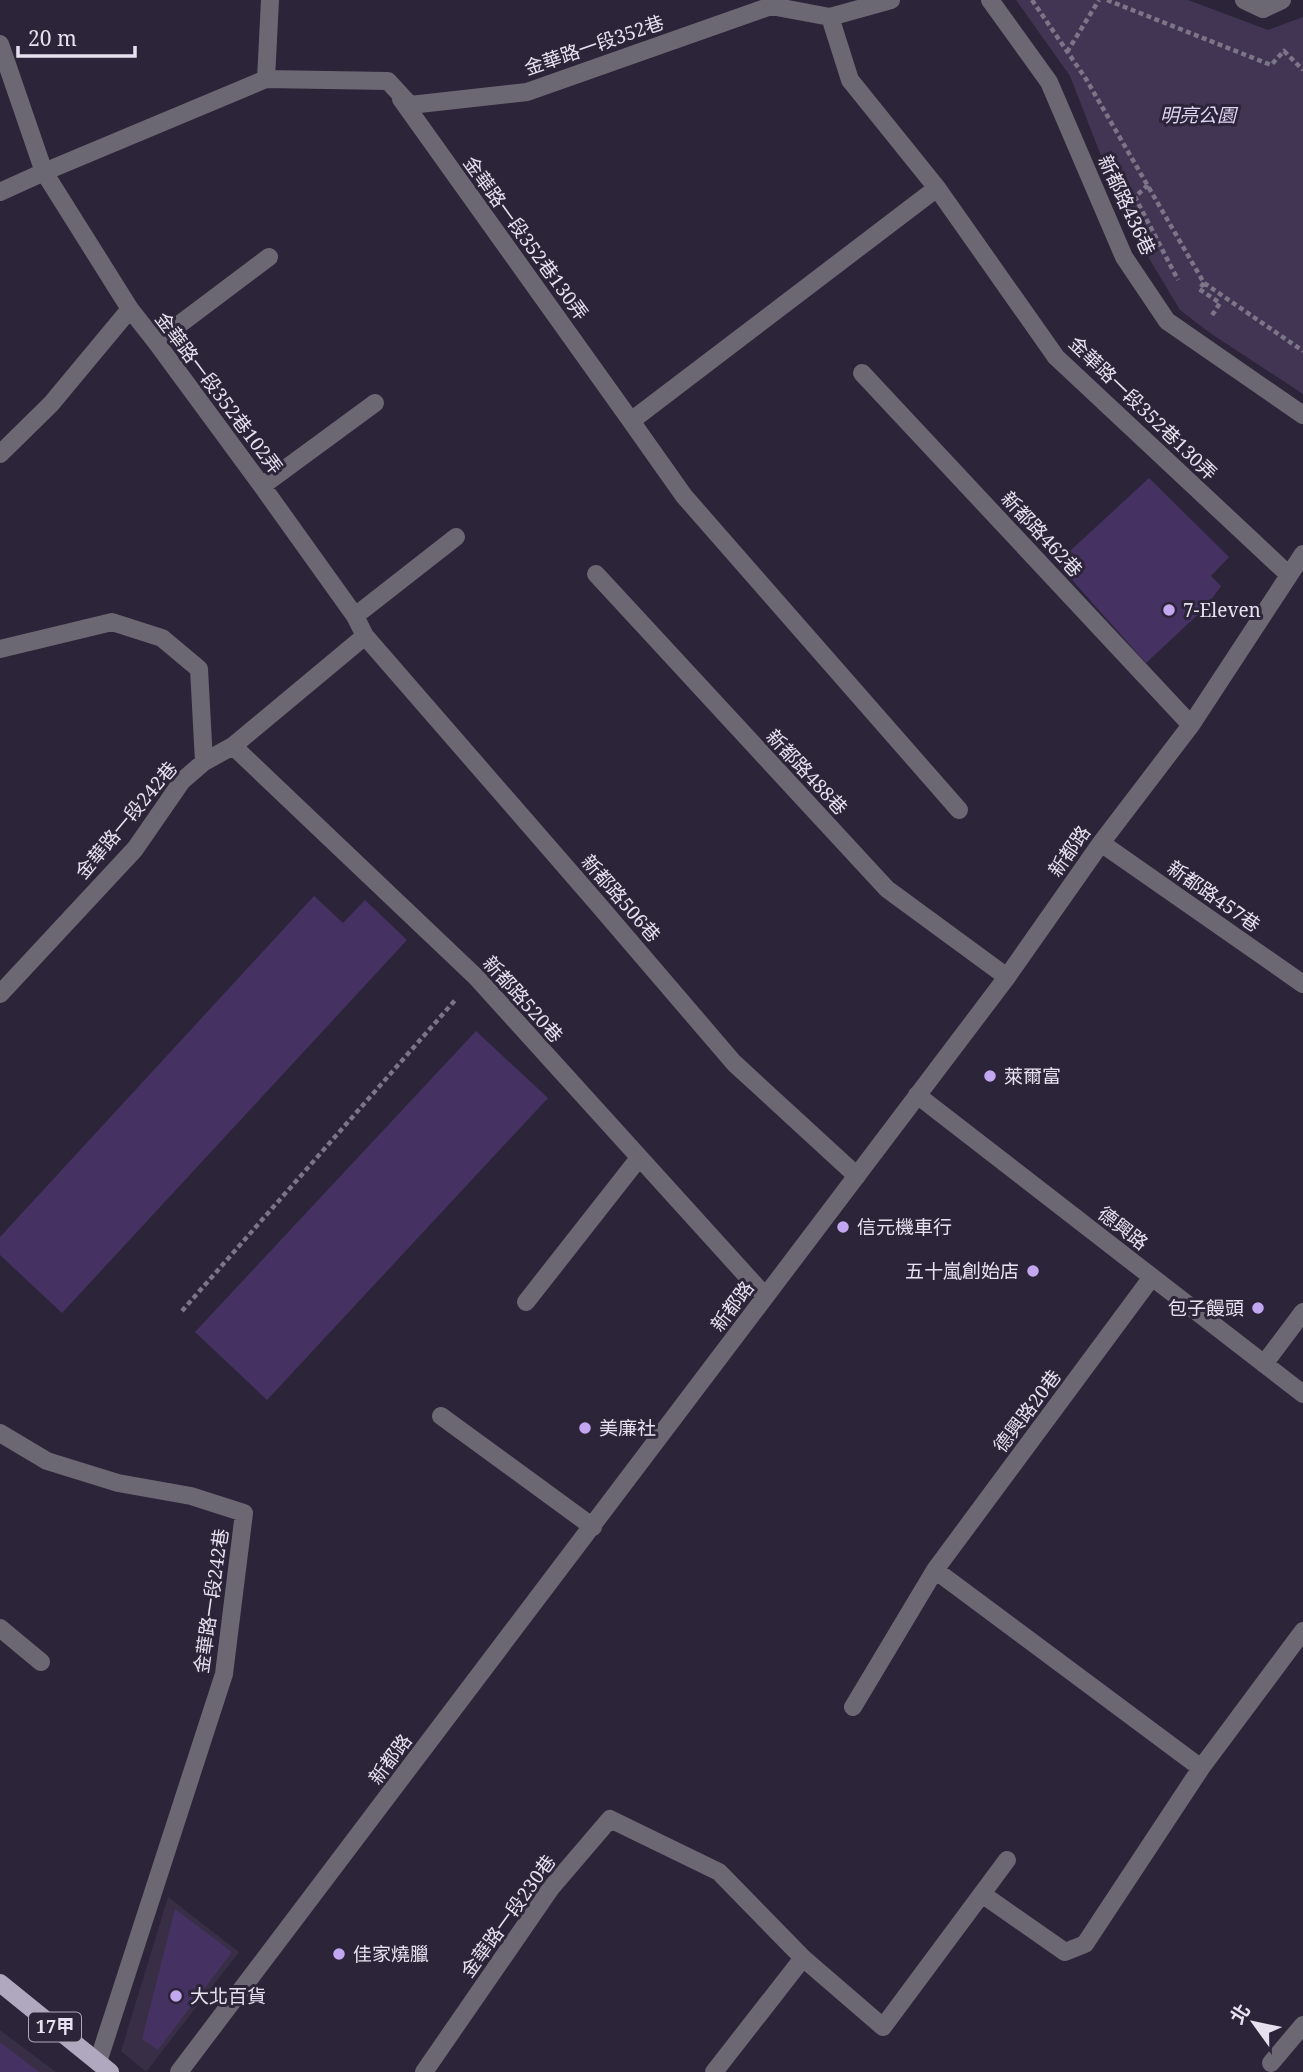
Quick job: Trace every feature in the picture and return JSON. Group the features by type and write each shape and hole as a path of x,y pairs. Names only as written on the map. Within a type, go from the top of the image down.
{"main road":[{"name":"17甲","path":"0,1983 104,2067"}],"street":[{"path":"266,79 270,0"},
{"name":"金華路一段352巷","path":"388,81 410,105 527,92 771,3 830,17 891,0"},
{"name":"新都路436巷","path":"990,0 1049,82 1124,257 1167,321 1303,415"},
{"path":"1244,0 1264,9 1282,0"},
{"name":"金華路一段352巷130弄","path":"830,17 850,80 937,188 1056,357 1289,575"},
{"name":"金華路一段352巷102弄","path":"0,44 44,172 130,309 262,486 355,616 365,636"},
{"path":"0,192 266,79 388,81"},
{"name":"金華路一段352巷130弄","path":"388,81 684,496 959,810"},
{"path":"631,421 937,188"},
{"path":"156,342 269,257"},
{"path":"0,454 51,404 130,309"},
{"name":"新都路462巷","path":"862,373 1191,724"},
{"path":"262,486 375,402"},
{"path":"355,616 456,537"},
{"name":"新都路","path":"179,2072 1007,977 1101,843 1191,724 1303,554"},
{"name":"新都路488巷","path":"596,574 887,889 1007,977"},
{"path":"0,649 112,622 162,638 199,669 204,762"},
{"name":"金華路一段242巷","path":"0,994 135,849 181,780 204,762 233,746 365,636"},
{"name":"新都路506巷","path":"365,636 734,1063 857,1176"},
{"name":"新都路520巷","path":"233,746 476,976 765,1296"},
{"name":"新都路457巷","path":"1101,843 1303,984"},
{"name":"德興路","path":"918,1095 1303,1394"},
{"path":"526,1302 639,1158"},
{"name":"德興路20巷","path":"853,1707 935,1570 1152,1277"},
{"path":"1264,1364 1303,1312"},
{"path":"441,1416 593,1527"},
{"name":"金華路一段242巷","path":"0,1433 47,1461 118,1483 191,1496 244,1513 224,1674 104,2067"},
{"path":"935,1570 1200,1768"},
{"path":"0,1628 41,1662"},
{"path":"982,1894 1065,1952 1085,1944 1200,1768 1303,1631"},
{"name":"金華路一段230巷","path":"424,2072 551,1888 610,1819 719,1872 803,1958"},
{"path":"714,2072 803,1958 884,2027 1007,1860"},
{"path":"1271,2063 1303,2025"}],"path":[{"path":"1032,0 1086,79 1205,283 1303,351"},
{"path":"1068,52 1099,0"},
{"path":"1107,0 1271,65 1284,51 1303,70"},
{"path":"1148,186 1135,197 1183,290"},
{"path":"1205,283 1199,289 1220,303 1214,312"},
{"path":"182,1311 476,976"}],"shaded area":[{"name":"大北百貨","path":"168,1897 239,1952 146,2072 121,2051"},
{"path":"0,2030 56,2072 0,2072"}],"green space":[{"name":"明亮公園","path":"1016,0 1188,0 1268,30 1303,17 1303,394 1180,310 1126,220 1070,76"}],"building":[{"path":"1149,478 1229,557 1211,576 1221,586 1206,607 1146,663 1057,563"},
{"path":"314,896 343,923 365,900 407,940 62,1313 0,1255 0,1237"},
{"path":"476,1031 548,1098 267,1400 195,1332"},
{"name":"大北百貨","path":"175,1909 232,1952 158,2050 142,2039"},
{"path":"0,2042 39,2072 0,2072"}],"place":[{"name":"7-Eleven","path":"1169,610"},
{"name":"萊爾富","path":"990,1076"},
{"name":"信元機車行","path":"843,1227"},
{"name":"五十嵐創始店","path":"1033,1271"},
{"name":"包子饅頭","path":"1258,1308"},
{"name":"美廉社","path":"585,1428"},
{"name":"佳家燒臘","path":"339,1954"},
{"name":"大北百貨","path":"176,1996"}]}
